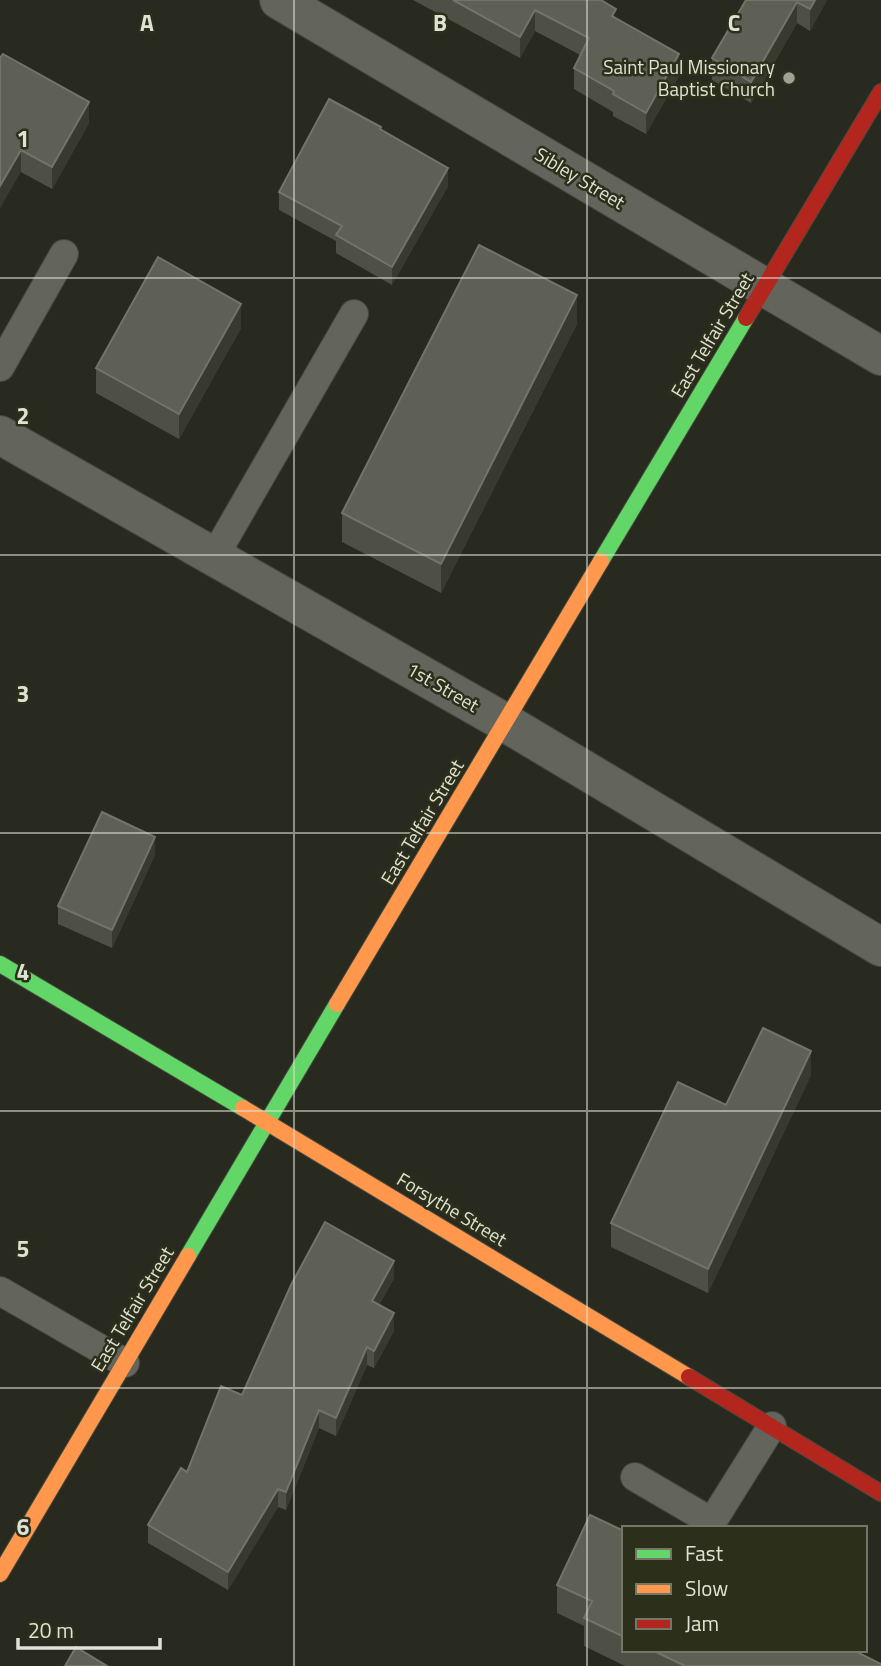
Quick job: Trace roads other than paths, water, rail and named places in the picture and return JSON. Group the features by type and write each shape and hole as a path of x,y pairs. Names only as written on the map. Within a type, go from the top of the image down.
{"street":[{"name":"Sibley Street","path":"279,0 881,356"},
{"name":"East Telfair Street","path":"0,1574 881,92"},
{"name":"1st Street","path":"0,435 506,723 881,947"},
{"name":"Forsythe Street","path":"0,964 881,1493"}],"lane":[{"path":"0,367 64,254"},
{"path":"215,556 354,314"},
{"path":"0,1291 125,1363"},
{"path":"635,1477 717,1525 772,1426"}],"place":[{"name":"Saint Paul Missionary Baptist Church","path":"789,78"}]}
